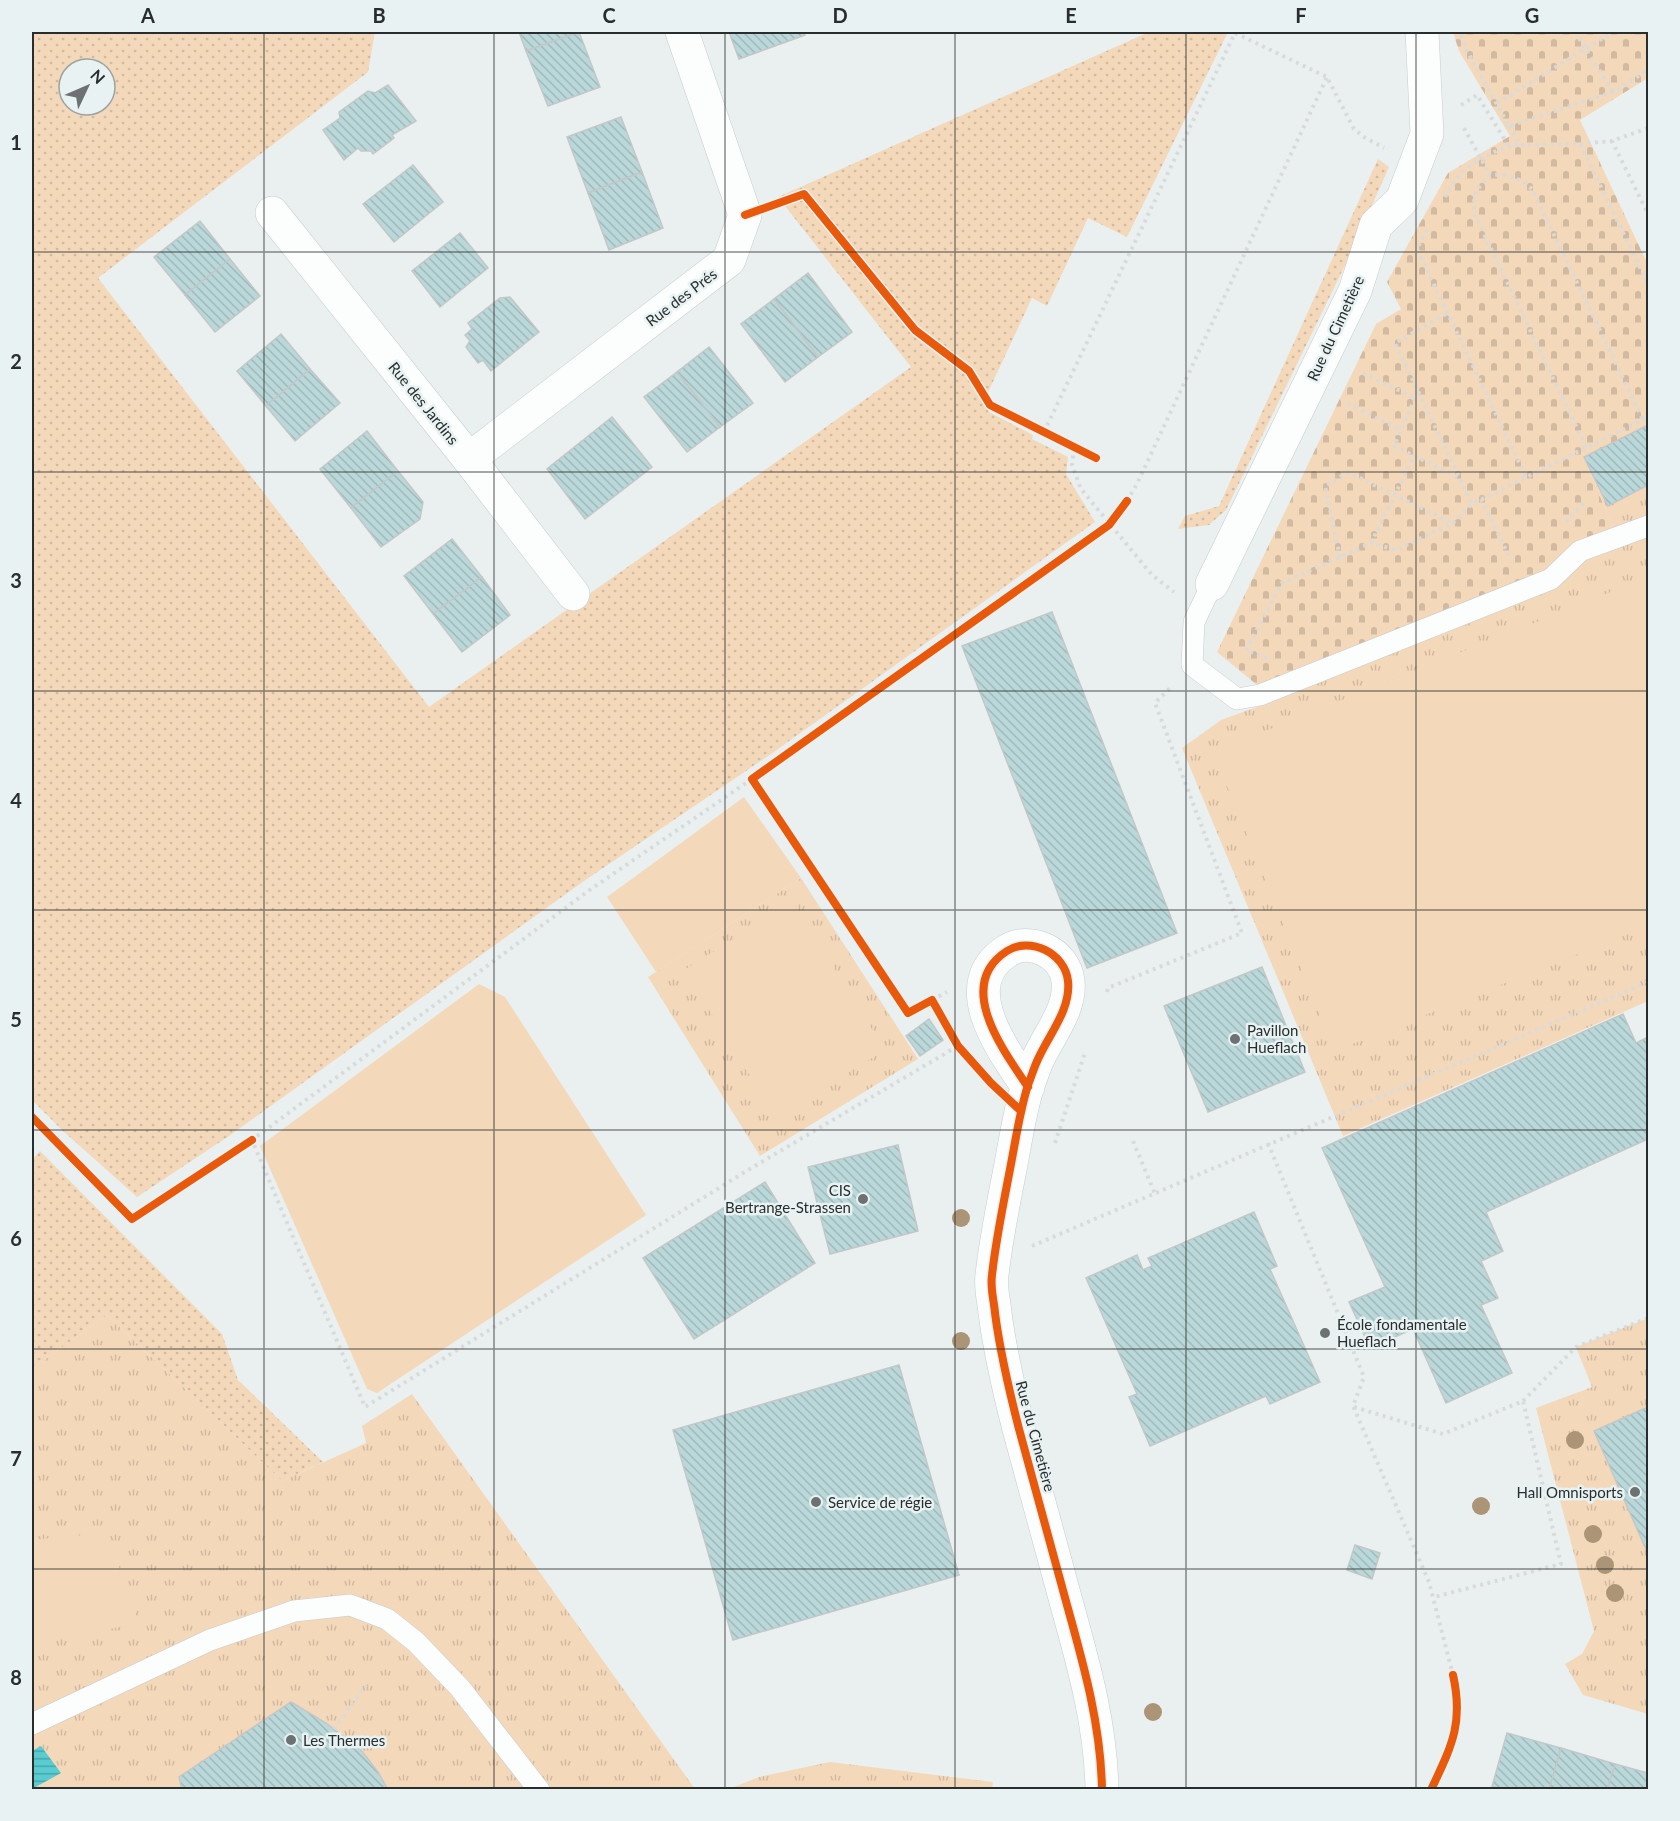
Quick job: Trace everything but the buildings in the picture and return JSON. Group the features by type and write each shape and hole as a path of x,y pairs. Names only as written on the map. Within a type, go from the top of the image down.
{"street":[{"name":"Rue des Prés","path":"468,459 729,260 745,215 682,32"},
{"name":"Rue du Cimetière","path":"1205,597 1354,291 1376,225 1402,200 1414,163 1427,134 1422,32"},
{"name":"Rue des Jardins","path":"272,213 573,594"},
{"name":"Rue du Cimetière","path":"1028,1087 1003,1204 991,1279 998,1333 1010,1394 1091,1695 1102,1762 1102,1790"}],"lane":[{"path":"1205,597 1194,622 1192,665 1237,699 1260,694 1551,579 1580,551 1648,526"},
{"path":"32,1724 210,1640 294,1611 350,1605 387,1619 416,1642 460,1688 539,1790"}],"path":[{"path":"1460,32 1466,49 1520,145"},
{"path":"1575,32 1613,92"},
{"path":"1497,103 1613,32"},
{"path":"1044,432 1235,33 1327,77 1354,129 1364,137 1414,163"},
{"path":"1509,126 1613,92 1648,70"},
{"path":"1121,509 1137,484 1327,77"},
{"path":"1453,110 1477,95 1508,145"},
{"path":"1462,125 1490,175"},
{"path":"1444,198 1458,176 1482,159 1508,145 1612,141 1648,128"},
{"path":"1612,141 1648,214"},
{"path":"1580,144 1648,284"},
{"path":"1586,447 1475,215 1473,200 1479,187 1490,175 1505,174 1519,178 1532,189 1643,420"},
{"path":"1428,228 1417,249 1446,314 1526,477"},
{"path":"1446,314 1395,343 1472,504"},
{"path":"1363,373 1415,398"},
{"path":"1418,391 1394,446 1460,478"},
{"path":"1348,405 1401,430"},
{"path":"1371,543 1396,550 1453,524 1472,504 1481,499 1648,417"},
{"path":"1074,448 1072,465 1081,489 1152,575 1205,597"},
{"path":"1276,661 1246,650 1282,583 1371,543 1414,456"},
{"path":"1340,557 1325,486 1348,472 1453,524"},
{"path":"1481,499 1511,560"},
{"path":"1562,526 1584,503"},
{"path":"1099,531 1109,525 1115,517"},
{"path":"1500,564 1521,556"},
{"path":"1104,999 1108,988 1242,933 1155,703 1192,665"},
{"path":"242,1146 591,889 762,772"},
{"path":"753,779 759,788"},
{"path":"1029,1239 1026,1248 1648,982"},
{"path":"924,1004 932,1000 937,1009"},
{"path":"952,1037 964,1053"},
{"path":"1053,1150 1089,1042"},
{"path":"252,1140 365,1407 748,1170 958,1046"},
{"path":"1133,1141 1155,1194"},
{"path":"1268,1143 1364,1377 1353,1407 1434,1597 1453,1675"},
{"path":"1353,1407 1443,1434 1523,1401 1576,1347 1648,1318"},
{"path":"1434,1597 1561,1564 1523,1401"},
{"path":"334,1729 366,1685"}],"green space":[{"path":"32,32 375,32 368,72 98,278 429,707 911,367 778,197 1149,32 1228,32 1127,237 1088,218 1047,306 1032,298 983,403 989,412 1033,435 1032,439 1068,457 1066,474 1095,522 771,754 584,881 229,1136 137,1197 32,1100"},
{"path":"1453,32 1648,32 1648,78 1580,120 1648,265 1648,425 1584,457 1613,528 1547,572 1257,685 1217,652 1376,324 1401,309 1387,282 1448,173 1510,136 1459,51"},
{"path":"1378,159 1389,167 1350,255 1226,510 1209,525 1178,529 1185,516 1219,506"},
{"path":"1648,425 1648,1001 1343,1136 1182,748 1221,720 1265,704 1257,685 1547,572 1613,528 1584,457"},
{"path":"1648,577 1648,926 1335,1051 1213,752"},
{"path":"744,797 801,878 656,972 607,897"},
{"path":"801,878 918,1059 760,1156 648,977"},
{"path":"793,902 885,1050 776,1117 684,970"},
{"path":"479,984 505,997 646,1215 377,1393 367,1389 260,1146"},
{"path":"40,1151 222,1334 238,1380 323,1462 282,1481 107,1315 32,1369 32,1160"},
{"path":"107,1315 282,1481 366,1443 362,1426 412,1394 695,1789 32,1789 32,1369"},
{"path":"1648,1318 1648,1714 1583,1695 1565,1664 1582,1654 1594,1631 1536,1408 1592,1387 1576,1347"},
{"path":"107,1533 139,1623 32,1645 32,1540"},
{"path":"830,1762 993,1782 992,1789 729,1789 759,1777"}],"water":[{"path":"41,1746 61,1773 32,1789 32,1751"}],"cycle path":[{"path":"745,215 804,194 915,330 969,371 990,405 1096,458"},
{"path":"1021,1111 991,1083 958,1046 932,1000 908,1013 752,779 1109,525 1127,501"},
{"path":"1028,1087 1018,1072 1007,1055 996,1037 988,1018 984,999 984,981 992,965 1007,951 1026,945 1045,950 1060,962 1068,981 1068,991 1059,1020 1044,1046 1025,1095 998,1233 992,1289 999,1342 1019,1429 1091,1696 1102,1790"},
{"path":"32,1117 132,1219 252,1140"},
{"path":"1431,1790 1454,1735 1457,1708 1453,1675"}],"place":[{"name":"Pavillon Hueflach","path":"1235,1039"},
{"name":"CIS Bertrange-Strassen","path":"863,1199"},
{"name":"École fondamentale Hueflach","path":"1325,1333"},
{"name":"Hall Omnisports","path":"1635,1492"},
{"name":"Service de régie","path":"816,1502"},
{"name":"Les Thermes","path":"291,1740"}]}
